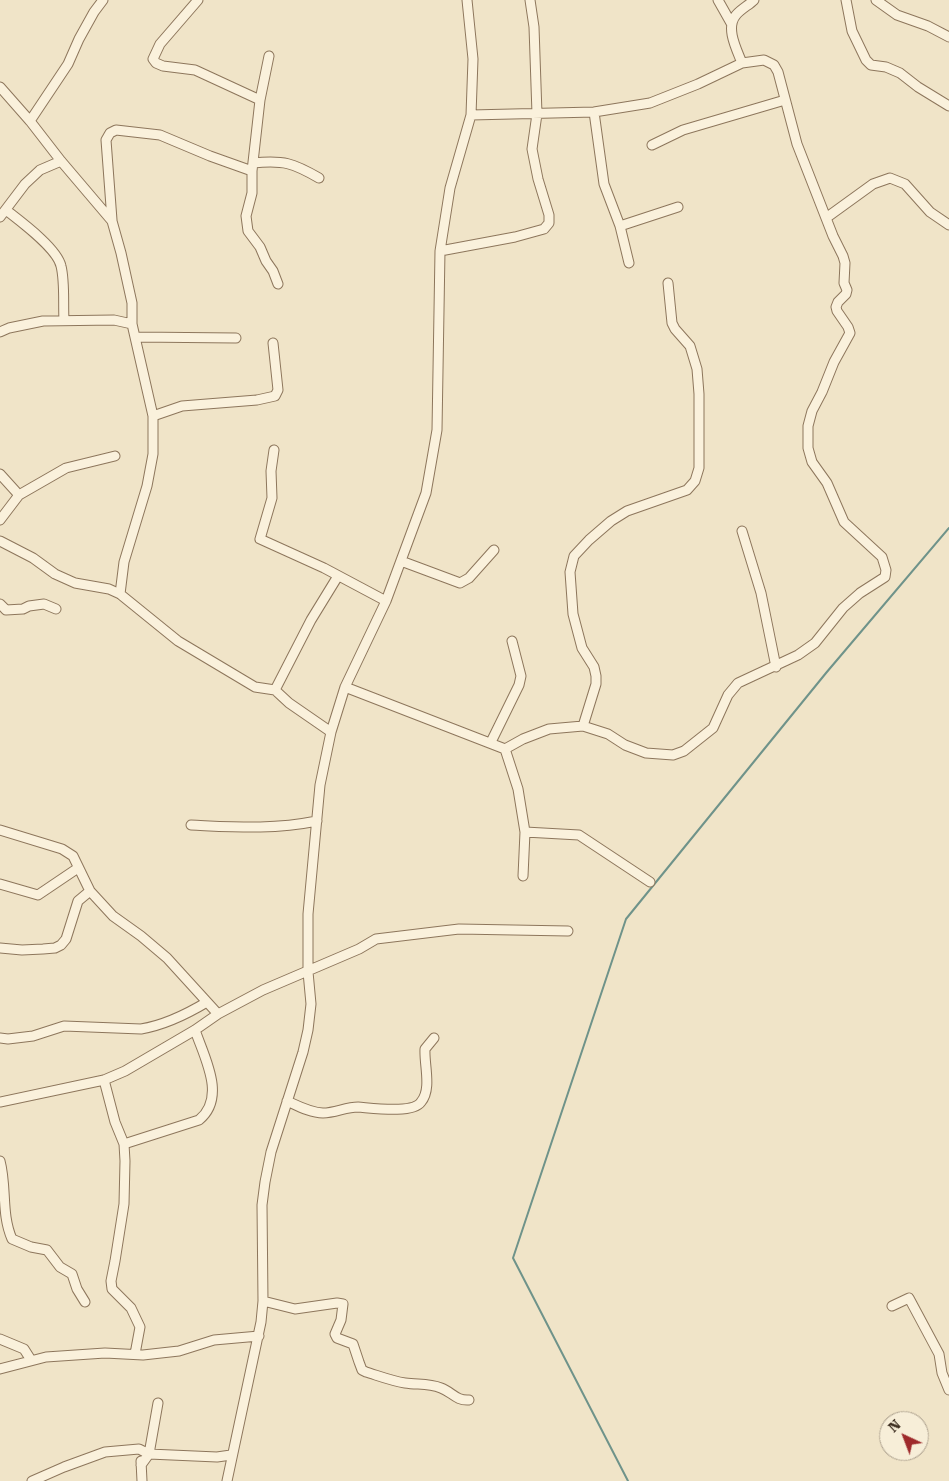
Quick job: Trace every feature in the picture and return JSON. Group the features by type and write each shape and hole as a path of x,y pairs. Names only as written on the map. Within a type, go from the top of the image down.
{"street":[{"path":"30,121 64,71 79,39 103,0"},
{"path":"198,0 160,44 153,58 154,61 163,66 195,70 260,100"},
{"path":"226,1481 259,1336 263,1301 262,1205 271,1152 301,1059 308,1030 311,1004 308,972 308,914 320,785 331,732 345,687 386,601 426,493 437,430 440,251 450,188 471,115 474,59 467,0"},
{"path":"440,251 515,237 544,229 548,226 549,215 538,179 532,149 537,114 534,27 530,0"},
{"path":"718,0 731,23 742,64"},
{"path":"731,23 736,15 754,0"},
{"path":"846,0 852,31 866,60 872,65 886,67 900,73 918,87 949,106"},
{"path":"876,0 897,16 928,26 949,36"},
{"path":"269,56 260,100 252,167 252,193 246,216 248,231 260,247 278,284"},
{"path":"471,115 594,112 650,103 742,64 764,60 770,61 778,72 797,144 845,263 844,283 847,290 836,307 850,333 834,362 812,411 808,426 808,448 812,462 827,483 844,522 882,558 887,574 843,608 815,643 776,667 738,683 728,695 713,728 684,751 673,754 646,753 625,745 608,734 583,726 549,729 523,739 505,749"},
{"path":"0,87 112,221"},
{"path":"652,145 683,130 785,100"},
{"path":"594,112 604,184 620,226 629,263"},
{"path":"120,594 124,562 135,527 153,454 153,416 132,324 132,303 112,221 106,140 110,133 116,130 160,135 210,156 252,167 274,161 287,162 319,178"},
{"path":"61,161 40,170 25,184 3,214 27,226 58,259 61,265 64,320"},
{"path":"826,218 873,184 890,178 905,184 930,212 949,226"},
{"path":"620,226 678,207"},
{"path":"583,726 596,684 596,676 594,667 582,648 573,614 570,572 574,556 611,521 627,511 687,490 695,481 699,468 697,369 690,346 672,323 668,283"},
{"path":"0,332 9,328 64,320 114,320 132,324"},
{"path":"136,337 236,338"},
{"path":"153,416 182,406 256,400 274,396 278,390 273,343"},
{"path":"274,450 271,471 272,498 260,539 386,601"},
{"path":"0,520 19,495 66,468 114,456"},
{"path":"0,474 19,495"},
{"path":"742,531 760,593 776,667"},
{"path":"0,540 32,558 55,574 75,583 109,589 120,594 178,641 255,687 275,690 331,732"},
{"path":"401,561 460,583 469,578 494,550"},
{"path":"275,690 311,620 338,576"},
{"path":"0,604 6,610 23,609 29,606 44,604 56,609"},
{"path":"491,742 522,676 512,640"},
{"path":"345,687 505,749 518,789 524,832 523,876"},
{"path":"190,824 246,828 289,826 317,821"},
{"path":"0,830 62,849 73,856 90,891 113,916 167,958 218,1014"},
{"path":"524,832 579,836 650,882"},
{"path":"0,884 38,895 78,868"},
{"path":"0,948 43,949 55,948 61,945 66,939 78,901 90,891"},
{"path":"0,1102 104,1080 125,1071 195,1030 218,1014 263,990 308,972 334,958 359,949 376,939 459,929 568,931"},
{"path":"0,1038 33,1036 64,1026 141,1029 152,1027 186,1014 207,1002"},
{"path":"124,1144 203,1117 213,1094 212,1079 195,1030"},
{"path":"287,1101 299,1107 323,1113 357,1107 374,1109 414,1108 421,1104 424,1098 427,1076 425,1049 434,1038"},
{"path":"104,1080 115,1122 124,1144 124,1204 111,1281 114,1293 126,1301 140,1327 135,1354"},
{"path":"0,1161 4,1180 4,1216 12,1239 31,1247 47,1250 60,1267 72,1274 77,1289 85,1302"},
{"path":"892,1306 909,1298 939,1354 942,1373 949,1390"},
{"path":"263,1301 295,1309 337,1303 343,1304 342,1320 335,1334 337,1338 353,1344 362,1370 397,1382 429,1384 444,1389 462,1400 469,1400"},
{"path":"0,1369 32,1360 105,1352 135,1354 179,1352 214,1340 259,1336"},
{"path":"0,1339 24,1349 32,1360"},
{"path":"141,1465 150,1454 158,1403"},
{"path":"32,1481 105,1452 139,1450 150,1454 217,1457 231,1455"},
{"path":"139,1450 142,1481"}],"waterway":[{"path":"628,1481 513,1258 626,919 826,673 949,528"}]}
